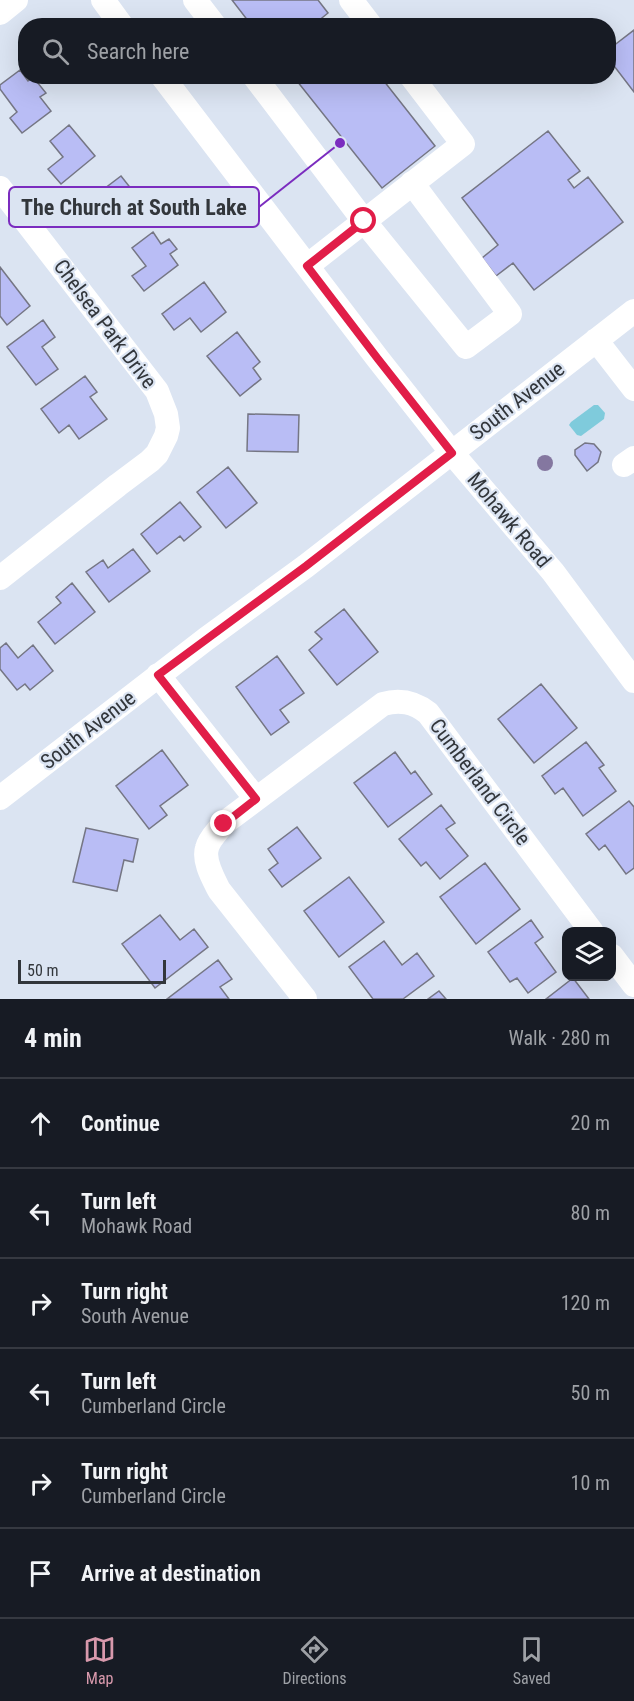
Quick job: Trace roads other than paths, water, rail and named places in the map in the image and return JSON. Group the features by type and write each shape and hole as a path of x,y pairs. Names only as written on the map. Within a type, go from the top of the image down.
{"street":[{"path":"0,13 16,0"},
{"path":"103,0 116,18"},
{"path":"195,0 209,18"},
{"path":"351,0 365,18"},
{"name":"Mohawk Road","path":"168,84 378,359 452,453 553,572 634,681"},
{"path":"260,84 364,221 466,347 510,314 412,183"},
{"path":"307,266 463,144 417,84"},
{"name":"Chelsea Park Drive","path":"0,188 157,391 166,414 168,428 157,454 150,462 0,578"},
{"name":"South Avenue","path":"0,798 158,675 306,566 634,311"},
{"path":"596,340 634,389"},
{"path":"158,675 256,799"},
{"name":"Cumberland Circle","path":"305,999 219,890 210,871 206,855 207,846 224,824 256,799 383,704 394,701 408,702 428,713 588,927"},
{"path":"616,961 634,985"}],"water":[{"path":"594,405 598,405 605,413 604,419 581,436 577,435 569,425"}],"place":[{"name":"The Church at South Lake","path":"340,143"}]}
